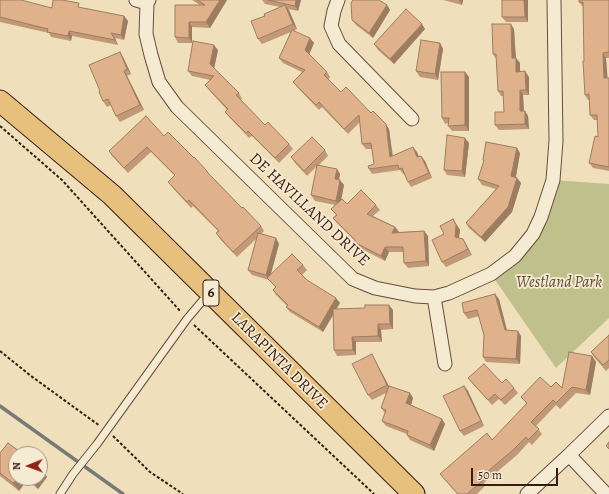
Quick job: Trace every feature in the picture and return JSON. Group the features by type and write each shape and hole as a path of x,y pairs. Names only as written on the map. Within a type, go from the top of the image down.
{"main road":[{"name":"LARAPINTA DRIVE","path":"0,101 112,194 414,494"}],"street":[{"path":"338,0 331,26 339,44 412,120"},
{"name":"DE HAVILLAND DRIVE","path":"144,1 146,34 159,82 177,106 353,279 375,288 415,296 434,297 449,293 491,274 515,256 533,234 541,217 554,180 556,141 554,0"},
{"path":"434,297 445,364"},
{"path":"527,494 609,416"},
{"path":"569,455 606,494"}],"lane":[{"path":"60,494 73,474 107,431 187,319 210,292"}],"path":[{"path":"0,350 79,412 107,431 150,472 183,494"}],"green space":[{"name":"Westland Park","path":"553,180 609,184 609,318 556,368 491,274 515,256"}],"building":[{"path":"0,0 21,0 52,8 53,0 62,0 79,3 78,7 124,16 121,35 111,33 115,40 69,31 68,36 47,32 48,29 0,17"},
{"path":"197,0 220,0 206,22 189,22 189,38 175,37 175,5 205,5"},
{"path":"268,0 296,0 295,6"},
{"path":"353,0 379,0 387,5 369,33 352,20 351,3"},
{"path":"502,0 524,0 525,17 502,17"},
{"path":"579,0 609,0 609,52 603,53 604,78 609,78 609,167 589,163 595,136 598,137 597,115 590,115 589,94 585,95 583,61 583,2 579,2"},
{"path":"285,5 293,24 258,39 251,21 265,16 264,14"},
{"path":"406,9 422,24 390,59 374,44"},
{"path":"492,24 511,24 512,58 516,58 516,72 525,71 526,90 520,90 520,111 525,111 525,124 495,125 495,112 504,112 503,91 498,91 496,54 493,54"},
{"path":"292,30 310,38 305,50 327,72 324,75 341,92 346,87 371,113 373,111 386,124 390,157 413,147 417,157 421,156 429,173 408,182 402,168 399,169 398,165 369,169 368,166 374,164 371,143 362,144 359,115 344,129 319,102 316,105 293,82 305,70 279,58"},
{"path":"421,40 440,43 435,74 416,71"},
{"path":"193,41 214,45 210,64 239,93 236,95 265,125 268,122 289,144 275,158 248,131 246,133 225,112 228,109 205,85 214,76 188,71"},
{"path":"120,52 127,69 124,71 140,105 116,116 108,99 103,101 89,65"},
{"path":"441,72 465,72 465,125 448,126 449,118 442,118"},
{"path":"146,116 164,136 168,132 261,226 233,252 216,233 219,231 189,200 187,202 168,182 175,175 147,147 124,168 109,151"},
{"path":"447,135 465,138 462,171 444,170"},
{"path":"312,137 325,150 304,171 291,157"},
{"path":"486,142 517,148 511,176 517,178 508,207 481,237 466,223 499,186 478,179 484,160"},
{"path":"317,165 337,169 335,179 340,180 336,201 311,195"},
{"path":"361,190 376,205 367,214 395,227 392,233 424,231 426,261 404,263 403,247 385,247 381,256 354,242 355,240 333,218 337,215 331,209 342,199 347,204"},
{"path":"453,219 456,225 455,237 463,239 468,249 442,262 432,240 444,234 440,226"},
{"path":"258,233 276,238 266,275 248,270"},
{"path":"292,254 303,265 297,270 307,280 336,298 319,327 286,307 288,305 273,290 276,287 267,278"},
{"path":"495,294 505,330 518,331 516,359 483,357 484,335 477,310 464,313 462,303"},
{"path":"365,305 389,305 390,324 378,324 378,336 352,337 353,350 334,350 333,309 365,308"},
{"path":"609,335 609,360 603,365 591,352"},
{"path":"569,352 592,356 586,390 572,387 556,403 553,400 531,422 539,429 528,440 526,437 480,478 482,481 467,494 458,494 440,474 487,433 492,440 527,403 521,397 540,377 551,387 556,382 562,388"},
{"path":"372,354 387,385 368,395 352,364"},
{"path":"484,364 502,383 506,379 514,388 501,400 495,394 488,400 468,378"},
{"path":"389,386 410,393 406,403 442,419 430,445 407,435 408,431 382,421 386,410 381,408"},
{"path":"464,386 481,421 460,431 443,396"},
{"path":"609,442 609,449 606,446"},
{"path":"8,443 12,446 8,446 8,479 0,473 0,453"}],"waterway":[{"path":"0,406 123,494"}]}
